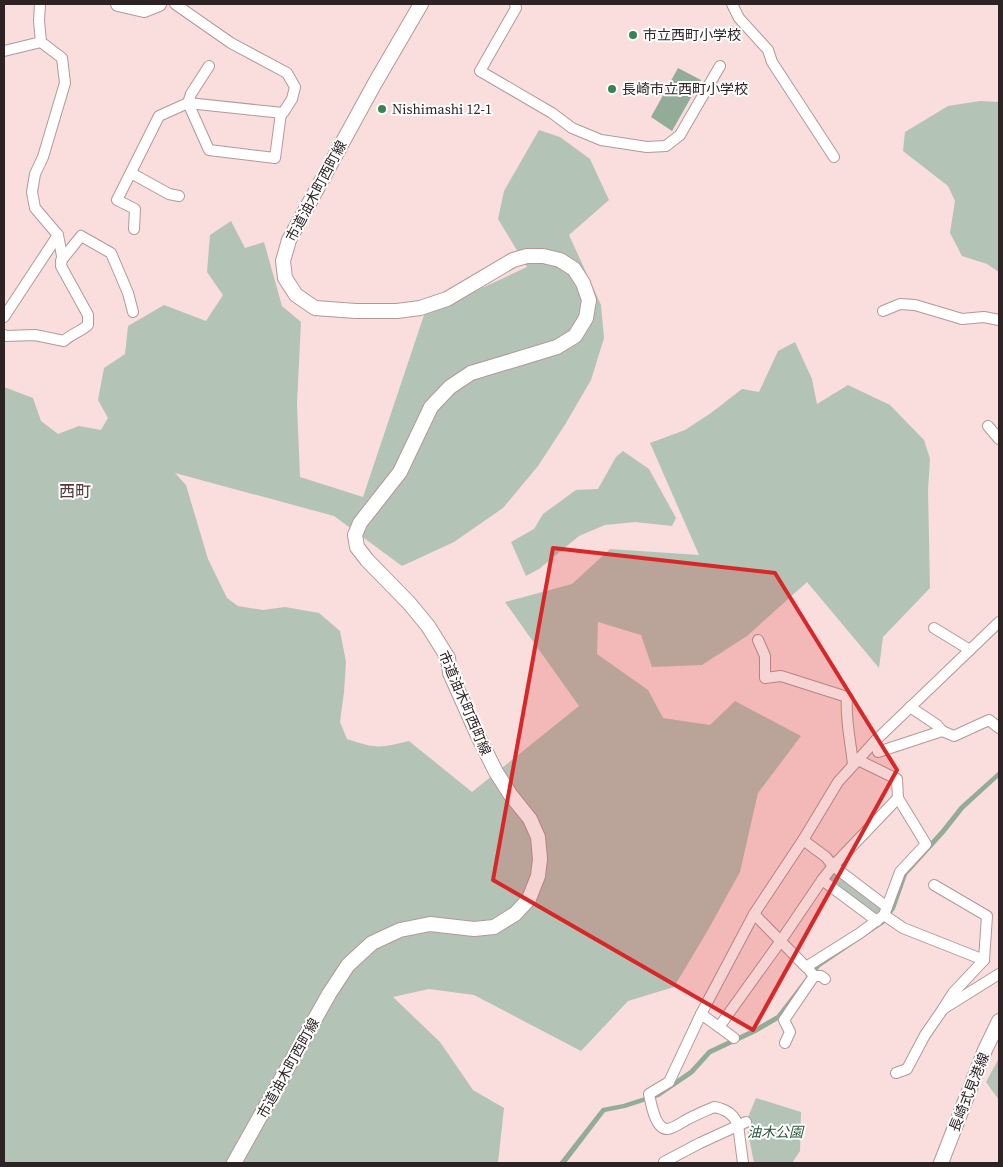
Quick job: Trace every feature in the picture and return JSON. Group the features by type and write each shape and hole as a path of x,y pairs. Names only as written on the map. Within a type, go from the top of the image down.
{"street":[{"path":"4,335 35,335 64,341 70,335 80,332 88,325 88,314 61,266 58,235 35,208 32,192 35,174 43,157 64,83 62,58 41,42 40,4"},
{"path":"118,4 144,10 160,4"},
{"path":"175,4 230,43 287,73 295,87 292,99 283,113 281,113 275,158 209,150 188,103 191,94 209,66"},
{"name":"市道油木町西町線","path":"234,1163 348,965 372,943 400,930 430,924 474,929 494,927 515,914 529,899 538,876 540,859 538,837 530,819 510,794 478,738 450,673 448,658 428,626 357,547 356,535 360,523 400,472 431,407 450,387 470,373 557,347 576,336 586,318 589,300 583,283 574,269 560,260 543,256 527,256 513,260 447,299 420,308 397,311 356,311 315,308 296,295 285,278 283,261 289,240 375,83 421,4"},
{"path":"515,4 516,8 480,70 552,113 572,128 601,140 647,147 666,146 680,135 720,66"},
{"path":"732,4 739,18 768,50 772,62 834,157"},
{"path":"4,50 41,42"},
{"path":"134,229 134,209 117,200 159,116 188,103 281,113"},
{"path":"130,173 169,194 179,196"},
{"path":"4,317 58,235"},
{"path":"61,261 80,236 111,253 128,293 133,312"},
{"path":"883,311 900,304 915,305 962,319 984,317 999,320"},
{"path":"988,426 999,439"},
{"path":"742,1124 729,1112 714,1107 670,1129 664,1128 660,1125 654,1114 649,1094 669,1082 701,1014 754,914 803,840 838,782 875,741 999,622"},
{"path":"934,628 970,650"},
{"path":"758,640 765,656 765,678 781,676 847,698 846,716 855,762"},
{"path":"910,707 937,725 942,731 954,736 988,720 999,728"},
{"path":"875,741 878,752 942,731"},
{"path":"806,967 883,914 900,872 926,844 898,798 897,778 855,762"},
{"path":"719,1027 822,880 898,798"},
{"path":"803,840 826,857 883,914"},
{"path":"822,880 883,914 903,928 984,960"},
{"path":"896,1073 907,1070 925,1035 953,993 984,960 986,916 934,885"},
{"path":"754,914 814,976 821,976 825,979"},
{"path":"943,1009 999,974"},
{"path":"785,1043 790,1032 784,1020 814,976"},
{"path":"701,1014 734,1038"},
{"name":"長崎式見港線","path":"940,1163 985,1050 999,1021"},
{"path":"664,1162 742,1124"},
{"path":"742,1124 743,1163"}],"highlighted area":[{"path":"553,548 775,573 897,770 753,1030 493,880"}],"green space":[{"path":"980,101 999,102 999,272 987,264 962,256 950,233 955,201 948,186 903,151 905,132 948,106"},
{"path":"539,130 560,137 590,159 609,200 569,235 601,305 604,338 591,380 566,423 538,466 503,508 454,542 402,566 334,516 175,473 186,485 208,559 227,598 238,606 263,610 285,607 319,613 340,631 346,662 340,722 347,739 372,746 391,745 409,741 472,792 579,706 505,602 572,584 610,549 699,555 650,443 685,430 742,389 759,392 778,351 795,342 812,379 817,404 848,385 890,405 924,440 930,459 928,490 930,588 883,637 879,668 807,582 747,636 702,665 652,667 641,635 598,622 597,654 648,690 663,718 710,725 735,701 801,736 758,793 740,872 674,987 628,1001 581,1051 474,995 429,989 393,997 440,1042 473,1090 504,1108 498,1163 4,1163 4,387 33,398 41,421 58,434 79,426 101,430 108,418 98,400 104,368 125,354 128,326 164,305 206,321 223,295 207,272 210,235 231,221 245,248 264,242 282,306 301,322 297,403 300,477 363,497 424,315 527,267 498,219 504,191"},
{"path":"623,451 649,469 676,518 672,526 635,522 605,525 579,536 539,569 526,576 511,542 534,529 543,514 576,490 598,489 616,457"},
{"path":"835,871 882,909 876,915 828,880"},
{"path":"999,1058 999,1100 986,1082"},
{"name":"油木公園","path":"756,1098 801,1112 800,1151 792,1163 754,1163 746,1122"}],"shaded area":[{"path":"678,68 701,80 672,131 651,117"},
{"path":"999,771 999,777 964,809 907,875 895,909 885,923 820,967 780,1019 756,1033 711,1054 693,1074 659,1097 605,1112 566,1163 559,1163 602,1108 623,1104 657,1093 690,1070 708,1050 753,1029 777,1015 817,963 882,920 903,872 960,806"}],"place":[{"name":"市立西町小学校","path":"633,35"},
{"name":"長崎市立西町小学校","path":"612,89"},
{"name":"Nishimashi 12-1","path":"382,109"}],"district":[{"name":"西町","path":"75,491"}]}
